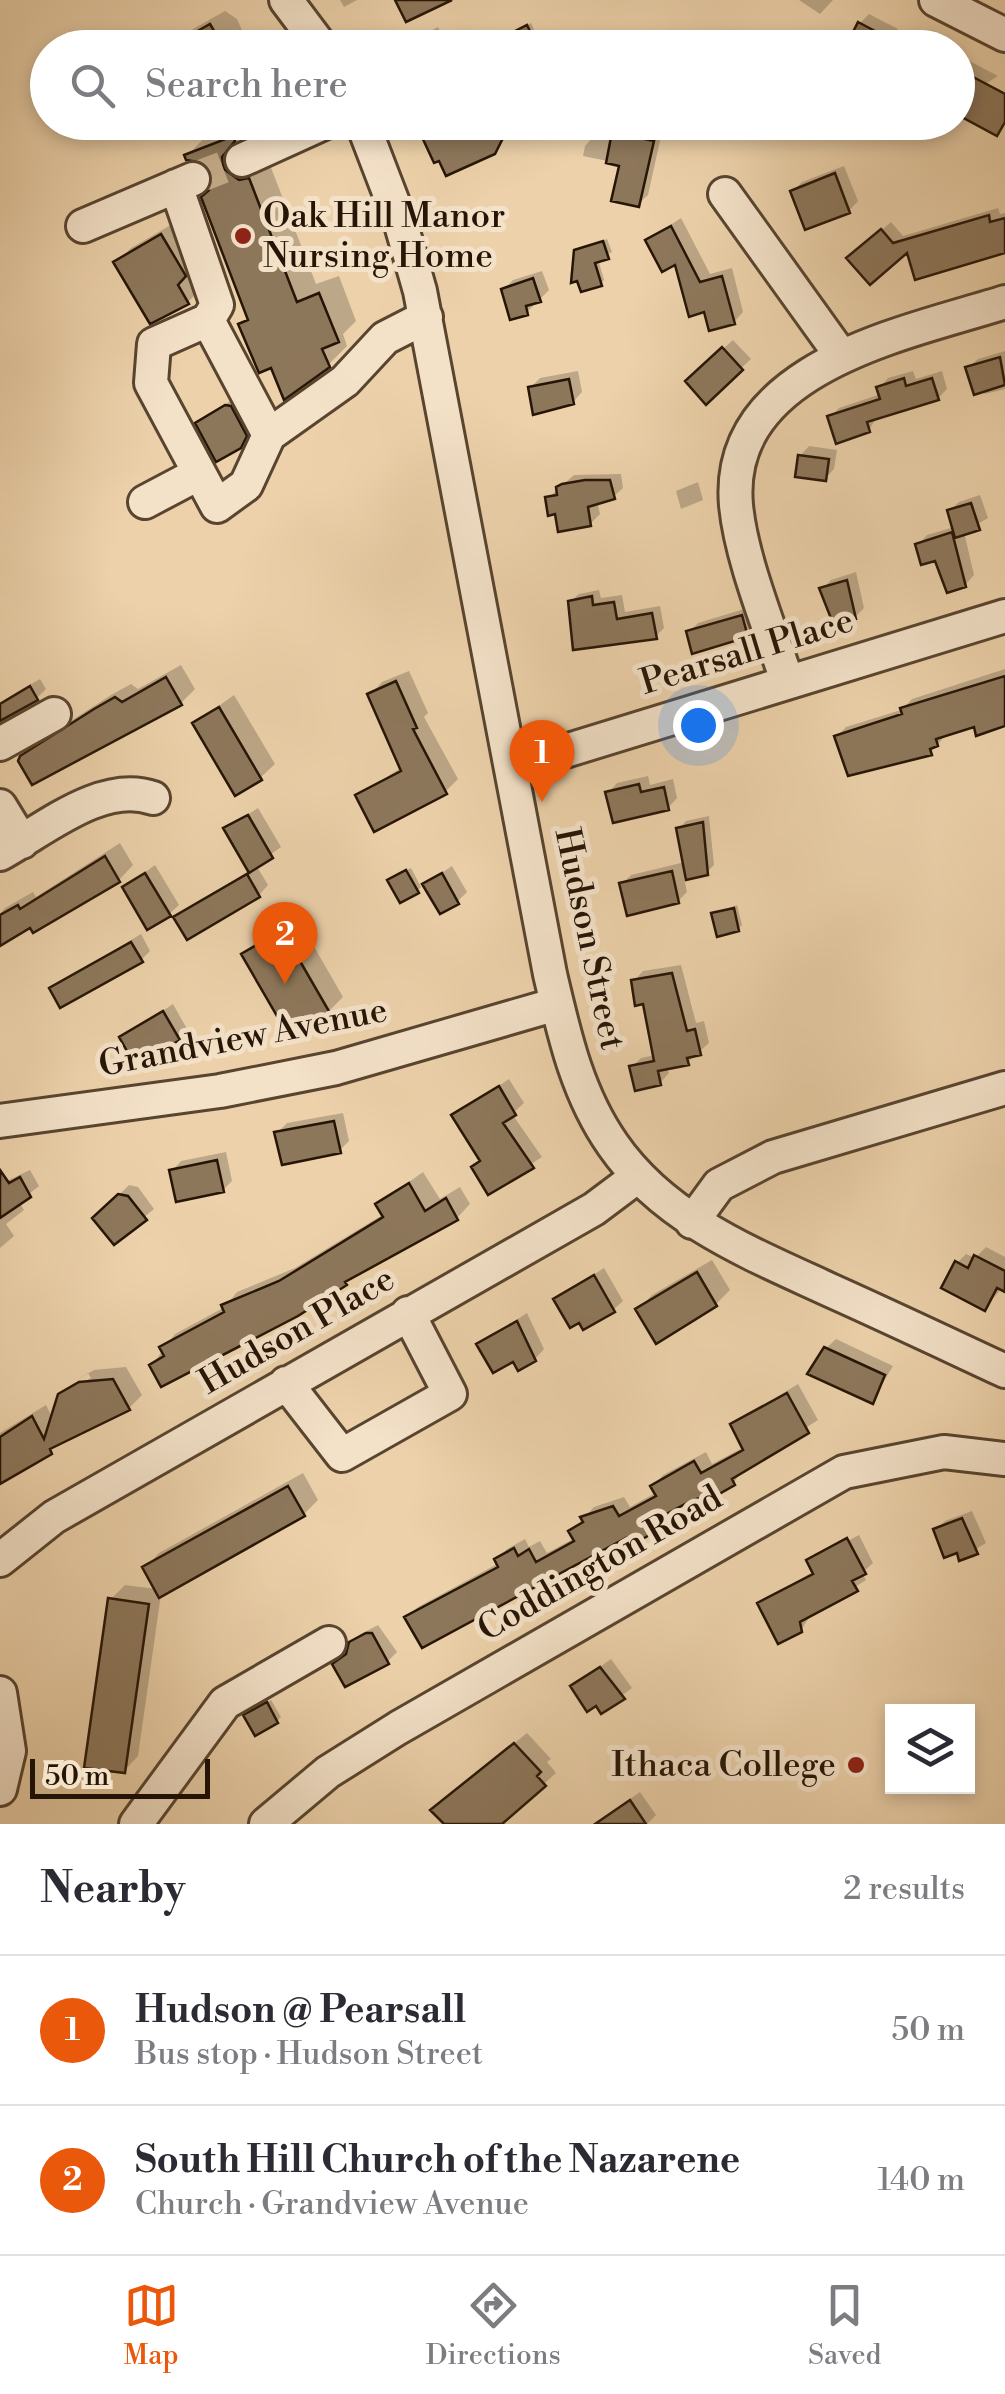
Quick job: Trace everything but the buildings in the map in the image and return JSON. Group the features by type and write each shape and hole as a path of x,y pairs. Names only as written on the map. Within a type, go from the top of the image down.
{"street":[{"path":"286,0 308,30"},
{"path":"936,0 1005,34"},
{"path":"242,160 286,140"},
{"name":"Hudson Street","path":"369,140 400,221 426,317 557,1004 565,1039 592,1108 612,1145 638,1176 692,1222 1005,1371"},
{"path":"83,226 185,182 217,305 208,320 154,344 151,383 217,506 246,484 269,435 346,381 384,338 426,317"},
{"path":"725,194 840,354"},
{"path":"787,681 741,529 737,478 745,448 773,405 798,380 840,354 1005,302"},
{"path":"208,320 269,435"},
{"path":"145,502 198,474"},
{"name":"Pearsall Place","path":"513,767 1005,616"},
{"path":"0,744 54,714"},
{"path":"0,806 11,848 118,793 136,792 154,798"},
{"name":"Grandview Avenue","path":"0,1121 220,1091 336,1068 557,1004"},
{"path":"692,1222 720,1185 773,1157 1005,1088"},
{"name":"Hudson Place","path":"0,1560 54,1517 594,1209 638,1176"},
{"path":"286,1383 342,1456 450,1394 408,1313"},
{"name":"Coddington Road","path":"266,1824 328,1772 398,1728 844,1472 944,1452 1005,1459"},
{"path":"136,1824 225,1703 329,1643"},
{"path":"0,1693 9,1751 0,1789"}],"tunnel":[{"path":"193,179 242,160"}],"place":[{"name":"Oak Hill Manor Nursing Home","path":"243,236"},
{"name":"Hudson @ Pearsall","path":"542,802"},
{"name":"South Hill Church of the Nazarene","path":"285,984"},
{"name":"Ithaca College","path":"856,1765"}]}
